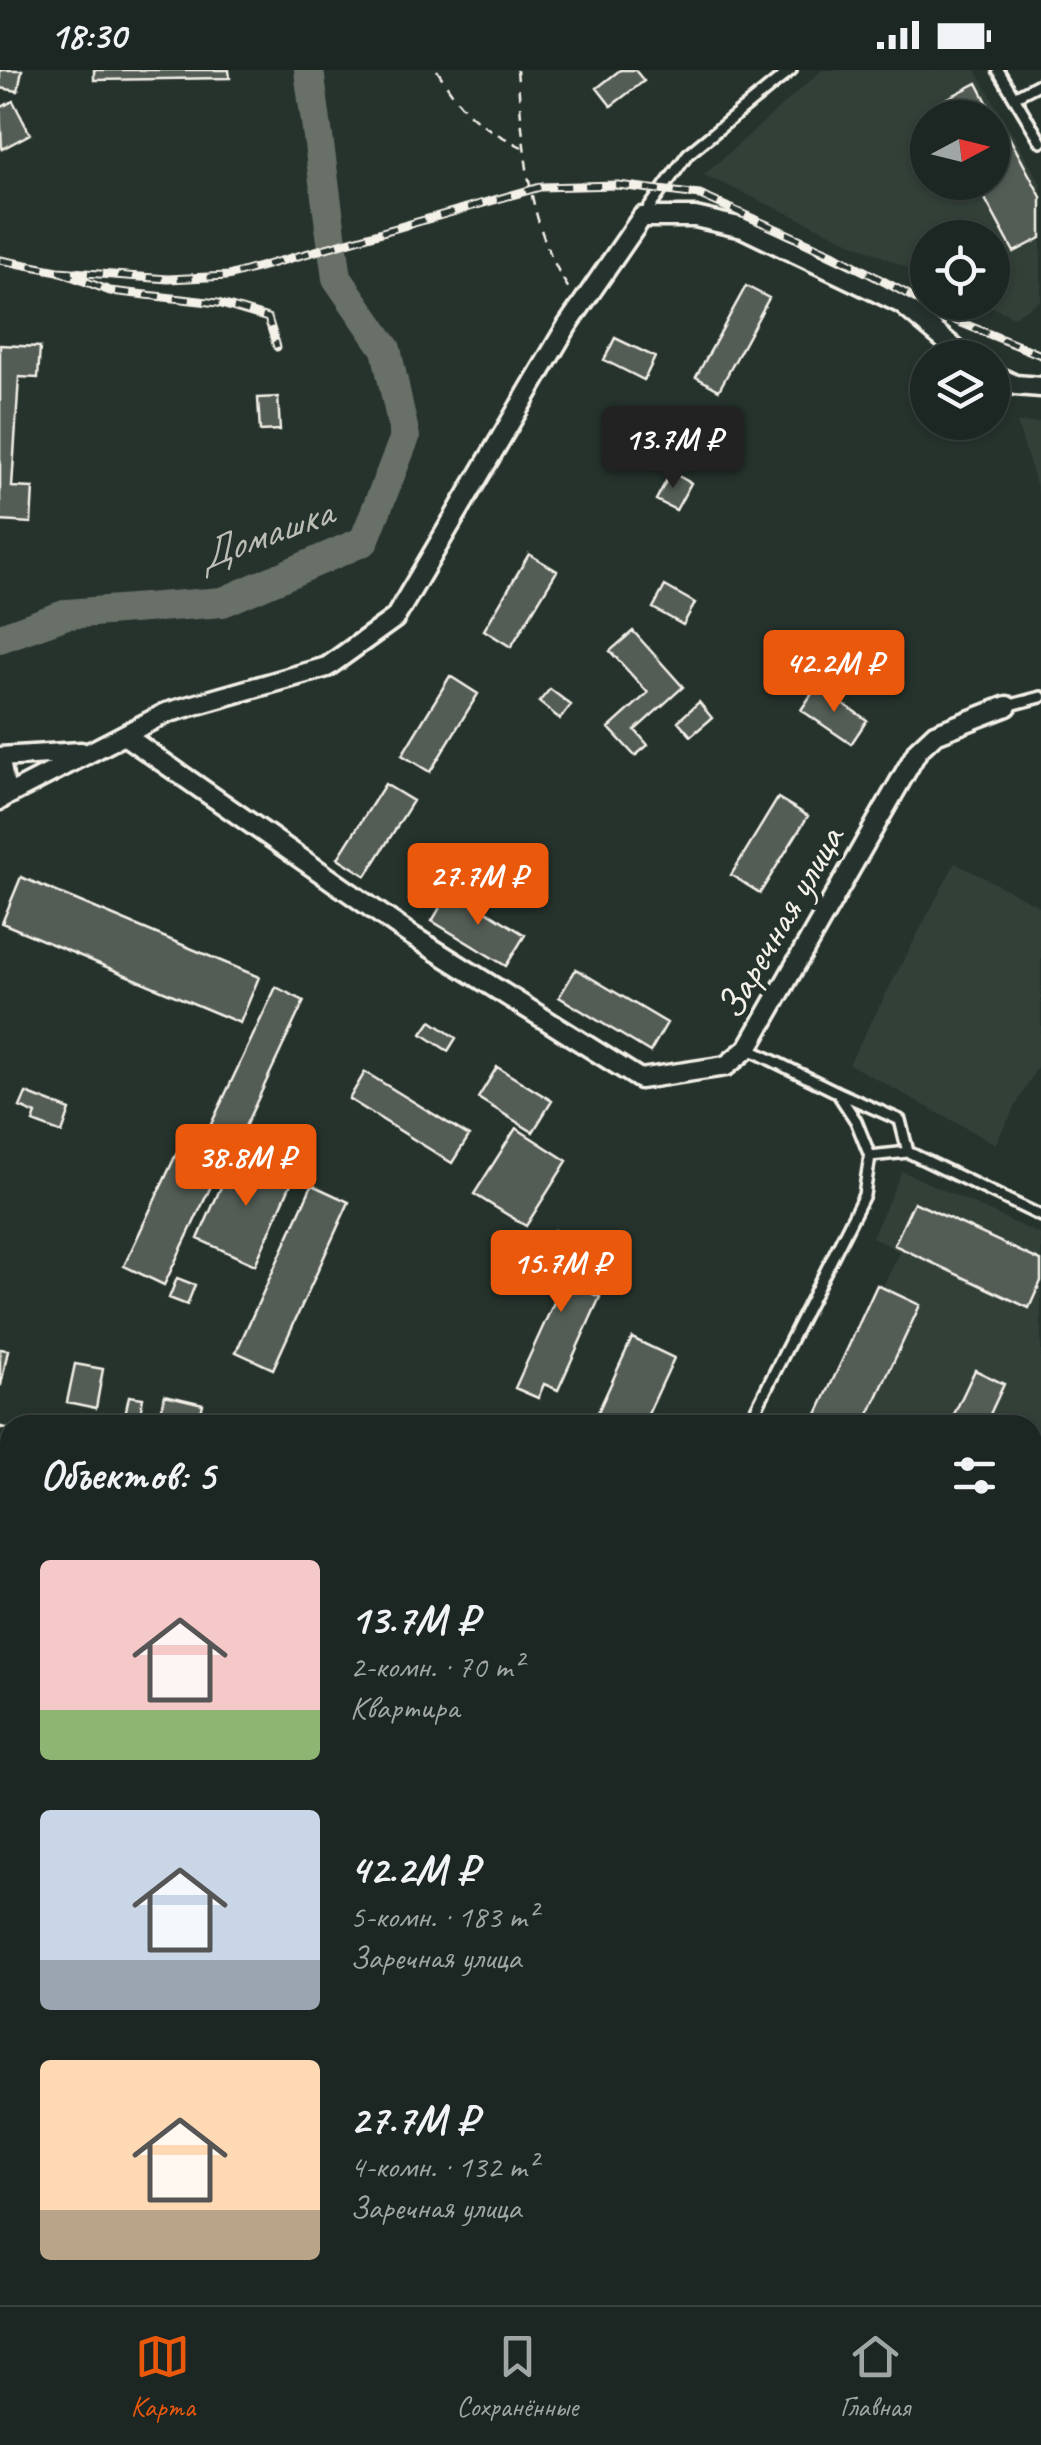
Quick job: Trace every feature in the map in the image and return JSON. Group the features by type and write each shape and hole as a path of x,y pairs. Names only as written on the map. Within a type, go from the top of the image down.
{"street":[{"path":"1,799 166,713 327,667 395,618 580,307 642,218 695,216 743,228 902,304 945,340"},
{"path":"1010,383 1041,387"},
{"name":"Заречная улица","path":"124,735 409,934 640,1079 726,1066 748,1048 918,750 935,734 1007,706"},
{"path":"1,799 5,787 0,759 92,752"}],"lane":[{"path":"642,218 688,154 791,70"},
{"path":"998,70 1041,142"},
{"path":"1014,97 1041,83"},
{"path":"1007,706 1041,698"},
{"path":"748,1048 900,1120 908,1152"},
{"path":"753,1415 864,1195 870,1156 856,1121 837,1092"},
{"path":"870,1156 908,1152 1041,1216"}],"path":[{"path":"437,70 460,107 483,128 524,149"},
{"path":"517,70 528,190 554,266 580,307"}],"shaded area":[{"path":"822,70 976,70 993,100 910,100 910,200 1010,200 1010,130 1041,184 1041,300 1014,317 1010,315 1010,220 910,220 910,269 704,175"},
{"path":"1041,422 1041,500 1017,423"},
{"path":"955,863 1041,907 1041,1060 995,1144 849,1064"},
{"path":"902,1171 1041,1235 1041,1415 818,1415 900,1252 872,1237"}],"building":[{"path":"0,70 22,70 18,91 0,88"},
{"path":"94,70 229,70 230,78 94,80"},
{"path":"620,70 635,70 644,81 611,106 597,88"},
{"path":"977,83 986,100 944,100"},
{"path":"13,101 30,134 2,149 0,108"},
{"path":"1010,139 1041,197 1041,238 1014,252 1010,245 1010,220 997,220 986,200 1010,200"},
{"path":"746,286 769,298 719,390 696,377"},
{"path":"615,338 655,357 644,380 604,360"},
{"path":"0,345 40,347 38,378 19,377 12,487 33,488 31,523 0,521"},
{"path":"278,397 280,430 260,431 258,398"},
{"path":"671,472 691,483 676,510 656,500"},
{"path":"529,554 557,571 511,647 484,630"},
{"path":"665,586 695,603 683,625 653,608"},
{"path":"633,631 683,687 635,730 648,745 635,756 609,728 648,693 610,651"},
{"path":"847,644 863,656 853,670 836,658"},
{"path":"450,676 478,694 430,772 402,755"},
{"path":"817,686 867,720 851,744 801,710"},
{"path":"550,689 571,705 560,719 539,702"},
{"path":"699,702 712,718 691,736 678,721"},
{"path":"385,784 413,801 366,876 338,858"},
{"path":"778,798 808,816 760,893 731,875"},
{"path":"21,877 259,977 240,1023 2,923"},
{"path":"451,889 525,935 506,966 432,921"},
{"path":"576,969 667,1023 650,1052 559,997"},
{"path":"276,987 304,1001 226,1167 197,1154"},
{"path":"431,1021 456,1038 448,1051 422,1034"},
{"path":"497,1067 552,1101 533,1132 478,1098"},
{"path":"365,1072 469,1136 452,1163 349,1099"},
{"path":"26,1093 70,1110 62,1133 33,1122 36,1114 20,1107"},
{"path":"516,1128 567,1161 526,1226 474,1194"},
{"path":"180,1146 221,1165 164,1285 124,1266"},
{"path":"236,1153 293,1179 255,1265 198,1239"},
{"path":"312,1185 349,1202 273,1369 236,1352"},
{"path":"914,1202 1041,1261 1041,1281 1029,1308 894,1245"},
{"path":"554,1230 572,1239 567,1251 605,1269 593,1294 600,1297 558,1390 544,1384 538,1398 515,1388 561,1287 534,1275"},
{"path":"177,1278 195,1285 187,1305 169,1298"},
{"path":"877,1285 920,1305 869,1415 817,1415"},
{"path":"632,1338 674,1358 648,1415 597,1415"},
{"path":"0,1349 8,1350 1,1385 0,1385"},
{"path":"75,1364 103,1369 96,1408 67,1402"},
{"path":"975,1370 1004,1384 990,1415 954,1415"},
{"path":"165,1395 203,1404 200,1415 160,1415"},
{"path":"129,1396 143,1398 140,1415 125,1415"}],"waterway":[{"name":"Домашка","path":"0,638 67,614 223,602 364,541 405,437 386,349 337,278 309,70"}],"railway":[{"path":"58,271 168,279 228,276 540,187 618,185 700,195 835,255 957,321 1041,355"},
{"path":"0,260 58,271 110,291 218,303 268,318 277,347"}]}
